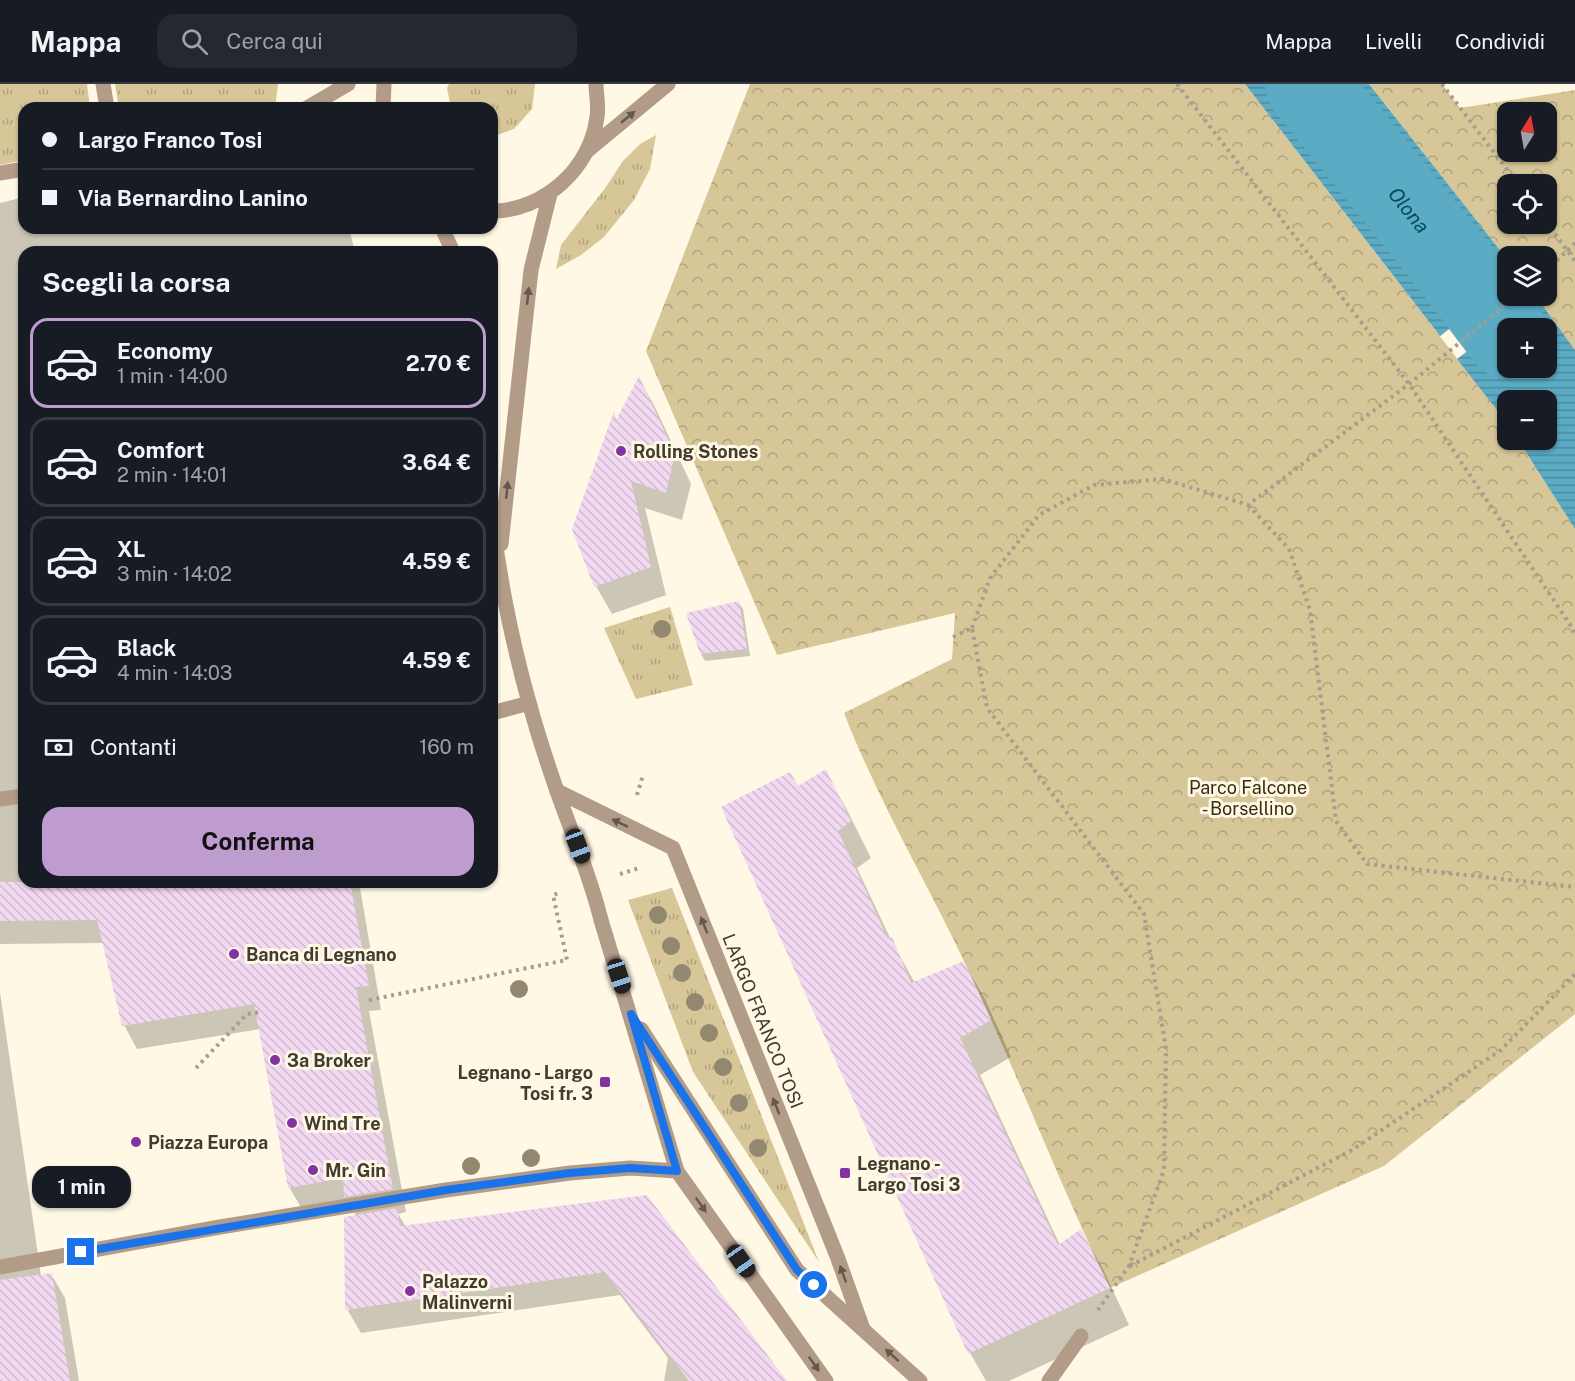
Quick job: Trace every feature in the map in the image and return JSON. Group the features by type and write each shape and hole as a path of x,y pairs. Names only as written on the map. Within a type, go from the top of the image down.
{"street":[{"path":"103,84 106,102"},
{"path":"317,102 348,84"},
{"path":"383,102 384,84"},
{"path":"498,210 524,206 550,194 571,175 587,151 598,116 596,84"},
{"path":"587,151 668,84"},
{"path":"0,173 18,170"},
{"name":"LARGO FRANCO TOSI","path":"550,194 531,270 498,569 529,703 557,791 592,883 601,920 677,1171 826,1381"},
{"path":"498,711 529,703"},
{"name":"LARGO FRANCO TOSI","path":"557,791 673,848 837,1256 863,1329"},
{"path":"0,799 18,797"},
{"name":"LARGO FRANCO TOSI","path":"631,1014 797,1270 920,1381"},
{"path":"0,1267 446,1190 559,1174 630,1168 677,1171"},
{"path":"1049,1381 1081,1336"}],"path":[{"path":"1177,84 1409,384 1575,632"},
{"path":"1442,84 1510,174"},
{"path":"1555,234 1575,261"},
{"path":"1557,262 1575,243"},
{"path":"1248,505 1421,375 1504,306"},
{"path":"1081,1336 1130,1266 1164,1170 1166,1049 1144,914 987,708 972,628 990,578 1039,515 1094,485 1163,479 1248,505 1289,549 1310,610 1336,821 1367,864 1575,887"},
{"path":"953,637 972,628"},
{"path":"369,1000 567,960"},
{"path":"1130,1266 1352,1150 1501,1050 1575,974"},
{"path":"196,1068 247,1014 262,1012"}],"green space":[{"path":"0,84 87,84 89,102 18,102 18,161 0,165"},
{"path":"115,84 278,84 276,102 118,102"},
{"path":"449,84 535,84 532,109 514,129 498,135 498,102 450,102 447,88"},
{"name":"Parco Falcone - Borsellino","path":"750,84 1245,84 1497,410 1497,450 1524,450 1575,529 1575,1014 1384,1166 1110,1288 984,1003 872,777 844,713 952,659 955,613 777,655 646,351"},
{"path":"1369,84 1442,84 1460,108 1497,102 1497,162 1557,162 1557,102 1498,102 1575,90 1575,350 1557,326 1557,318 1551,318 1542,306 1557,306 1557,246 1497,246"},
{"path":"656,135 650,169 634,200 604,237 581,255 556,269 561,245 606,187 622,162 640,144"},
{"path":"670,607 693,685 636,699 604,628"},
{"path":"672,888 819,1262 693,1072 628,900"}],"water":[{"path":"1245,84 1369,84 1497,246 1497,293 1440,336"},
{"path":"1527,306 1543,306 1552,318 1511,318"},
{"path":"1557,325 1575,350 1575,529 1524,450 1557,450 1557,390 1497,390 1497,410 1457,359 1497,328 1497,378 1557,378"}],"building":[{"path":"639,376 675,454 666,493 631,481 651,567 594,587 572,529 614,411 616,420"},
{"path":"739,601 747,649 700,654 686,613"},
{"path":"826,769 851,821 838,831 888,939 892,937 911,983 964,961 991,1020 960,1038 1058,1245 1081,1229 1110,1288 968,1354 721,807 790,772 798,786"},
{"name":"Banca di Legnano","path":"0,882 18,882 18,888 351,888 369,986 356,987 393,1189 344,1197 343,1178 288,1188 254,1004 122,1026 97,920 0,921"},
{"name":"Palazzo Malinverni","path":"647,1195 787,1381 689,1381 605,1272 345,1310 344,1217 397,1208 400,1226"},
{"path":"52,1273 70,1381 0,1381 0,1280"}],"waterway":[{"name":"Olona","path":"1307,84 1497,323"}],"place":[{"name":"Rolling Stones","path":"621,451"},
{"name":"Banca di Legnano","path":"234,954"},
{"name":"3a Broker","path":"275,1060"},
{"name":"Legnano - Largo Tosi fr. 3","path":"605,1082"},
{"name":"Wind Tre","path":"292,1123"},
{"name":"Piazza Europa","path":"136,1142"},
{"name":"Mr. Gin","path":"313,1170"},
{"name":"Legnano - Largo Tosi 3","path":"845,1173"},
{"name":"Palazzo Malinverni","path":"410,1291"}],"route":[{"path":"81,1252 446,1190 570,1173 630,1168 677,1171 631,1014 797,1270 814,1285"}]}
